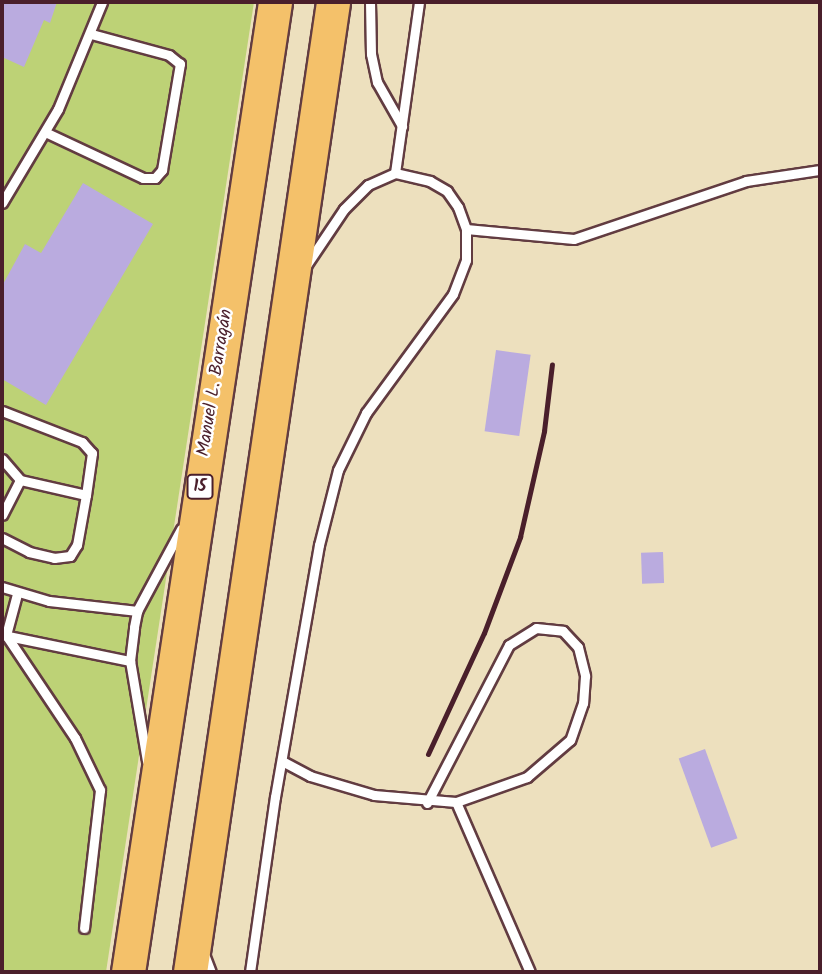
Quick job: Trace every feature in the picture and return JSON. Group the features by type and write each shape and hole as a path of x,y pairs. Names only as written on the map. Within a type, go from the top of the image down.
{"highway":[{"name":"Manuel L. Barragán","path":"128,972 275,2"},
{"path":"190,972 287,295 333,2"}],"lane":[{"path":"2,203 45,132 91,34 102,2"},
{"path":"370,2 371,54 377,82 402,126"},
{"path":"396,173 418,2"},
{"path":"45,132 143,178 155,178 162,170 180,64 169,55 91,34"},
{"path":"466,229 574,239 746,181 820,170"},
{"path":"250,972 319,545 338,470 366,413 453,294 466,260 466,229 458,206 447,191 430,181 396,173 368,185 344,209 287,295"},
{"path":"2,411 88,447 92,460 77,545 70,556 54,558 29,552 2,538"},
{"path":"2,459 20,480 86,495"},
{"path":"2,514 20,480"},
{"path":"154,794 130,661 137,611 199,496"},
{"path":"2,587 17,594 137,611"},
{"path":"4,635 17,594"},
{"path":"282,761 343,788 428,803 456,802 527,778 570,740 583,703 585,676 578,647 563,631 536,628 509,645 428,803"},
{"path":"4,635 130,661"},
{"path":"4,635 75,738 100,790 84,928"},
{"path":"456,802 530,972"},
{"path":"195,934 211,972"}],"green space":[{"path":"2,2 254,2 106,972 2,972"}],"building":[{"path":"2,2 57,2 50,23 44,20 24,67 2,57"},
{"path":"83,183 153,224 46,405 2,379 2,286 25,244 41,253"},
{"path":"496,350 531,355 519,436 485,431"},
{"path":"663,552 664,583 642,584 641,553"},
{"path":"705,749 737,838 711,848 679,759"}],"railway":[{"path":"428,754 484,633 520,537 544,431 552,364"}]}
